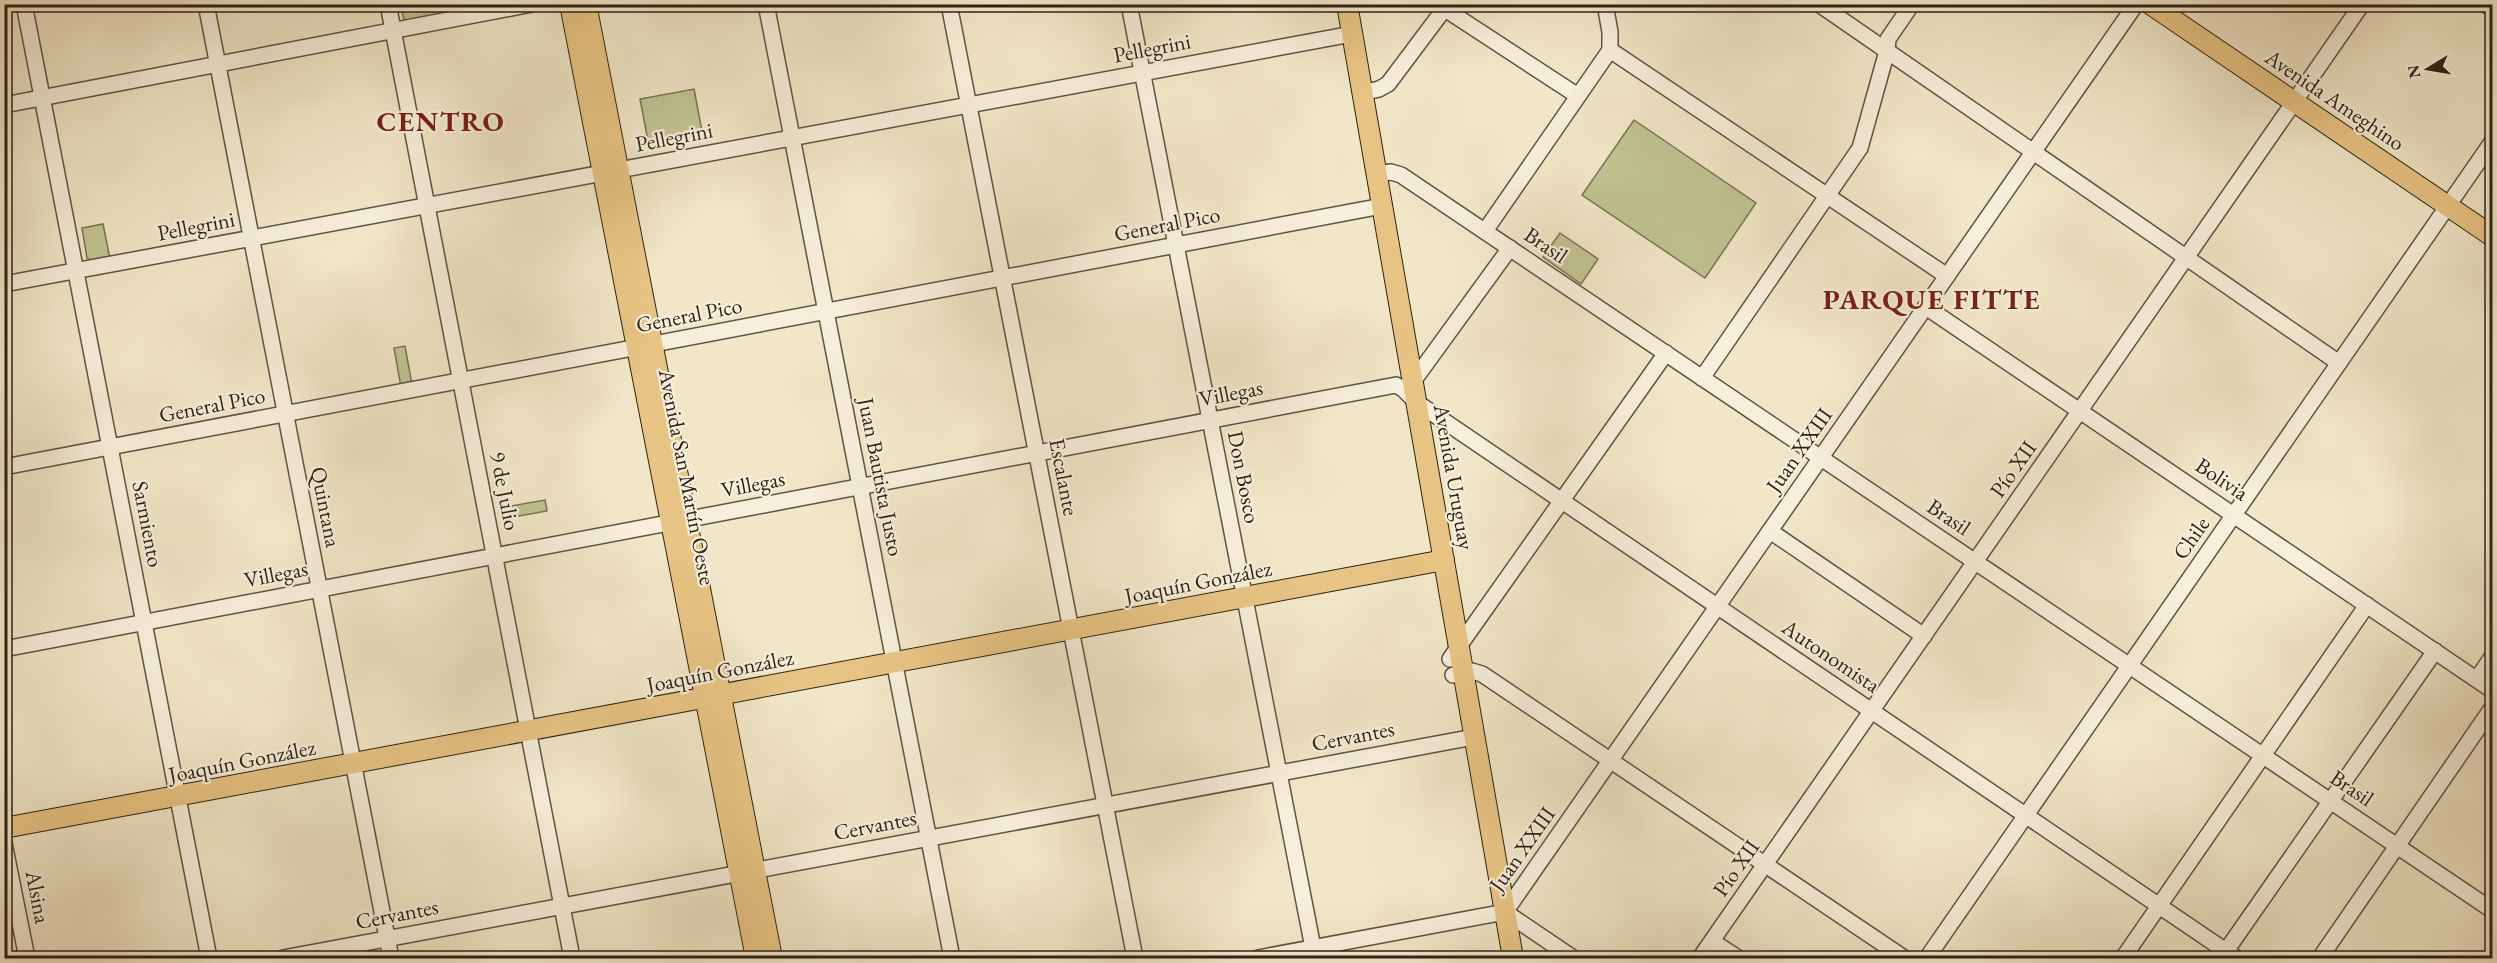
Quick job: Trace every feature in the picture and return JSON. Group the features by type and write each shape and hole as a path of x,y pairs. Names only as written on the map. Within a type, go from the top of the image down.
{"main road":[{"name":"Avenida San Martín Oeste","path":"570,4 611,171"},
{"name":"Avenida San Martín Oeste","path":"586,4 611,171 747,872 756,958"},
{"name":"Avenida Uruguay","path":"1337,4 1362,93 1377,174 1377,207"},
{"name":"Avenida Uruguay","path":"1347,4 1348,72 1377,207 1411,390 1500,913 1513,958"},
{"name":"Avenida Ameghino","path":"2150,4 2493,236"},
{"path":"1348,72 1356,91 1362,93"},
{"name":"Joaquín González","path":"4,828 1439,561"},
{"name":"Avenida San Martín Oeste","path":"747,872 772,958"},
{"name":"Avenida Uruguay","path":"1500,913 1503,958"}],"street":[{"name":"Sarmiento","path":"24,4 209,958"},
{"name":"Quintana","path":"206,4 391,958"},
{"name":"9 de Julio","path":"388,4 573,958"},
{"path":"4,105 532,4"},
{"name":"Juan Bautista Justo","path":"766,4 952,958"},
{"name":"Escalante","path":"949,4 1135,958"},
{"name":"Don Bosco","path":"1129,4 1314,953"},
{"path":"1485,231 1610,50 1610,32 1605,4"},
{"path":"1820,4 2339,363"},
{"path":"1702,378 1860,148 1887,51 1888,39 1912,4"},
{"name":"Juan XXIII","path":"1500,913 1610,761 2136,4"},
{"name":"Pío XII","path":"1700,958 2362,4"},
{"path":"2486,4 2493,9"},
{"path":"1362,93 1388,84 1447,7 1578,96"},
{"name":"Pellegrini","path":"4,284 1347,35"},
{"path":"1610,50 1947,276"},
{"name":"Chile","path":"1927,958 2493,142"},
{"name":"Brasil","path":"1377,174 1391,172 1399,174 2493,910"},
{"name":"General Pico","path":"4,467 1377,207"},
{"path":"1411,390 1510,248"},
{"name":"Bolivia","path":"1926,307 2493,690"},
{"path":"1666,353 1562,501 1456,663 1482,674 1904,958"},
{"name":"Villegas","path":"4,649 1394,385 1411,390"},
{"name":"Autonomista","path":"1411,390 1562,501 2231,955"},
{"path":"1770,531 1924,636"},
{"path":"2123,958 2367,605"},
{"path":"2231,955 2330,801 2435,651"},
{"path":"2477,679 2493,657"},
{"path":"2320,958 2493,708"},
{"name":"Cervantes","path":"283,958 1469,738"},
{"name":"Alsina","path":"4,843 27,958"},
{"path":"1258,958 1314,953 1500,913 1573,958"},
{"path":"1712,941 1738,958"}],"green space":[{"path":"400,5 516,5 405,23"},
{"path":"694,89 702,131 648,141 640,99"},
{"path":"1634,120 1756,203 1705,278 1582,195"},
{"path":"103,224 110,259 94,262 87,258 82,228"},
{"path":"1560,233 1598,259 1581,284 1543,257"},
{"path":"405,346 412,385 401,387 394,348"},
{"path":"545,500 547,511 502,519 500,508"}],"district":[{"name":"CENTRO","path":"441,121"},
{"name":"PARQUE FITTE","path":"1932,299"}]}
